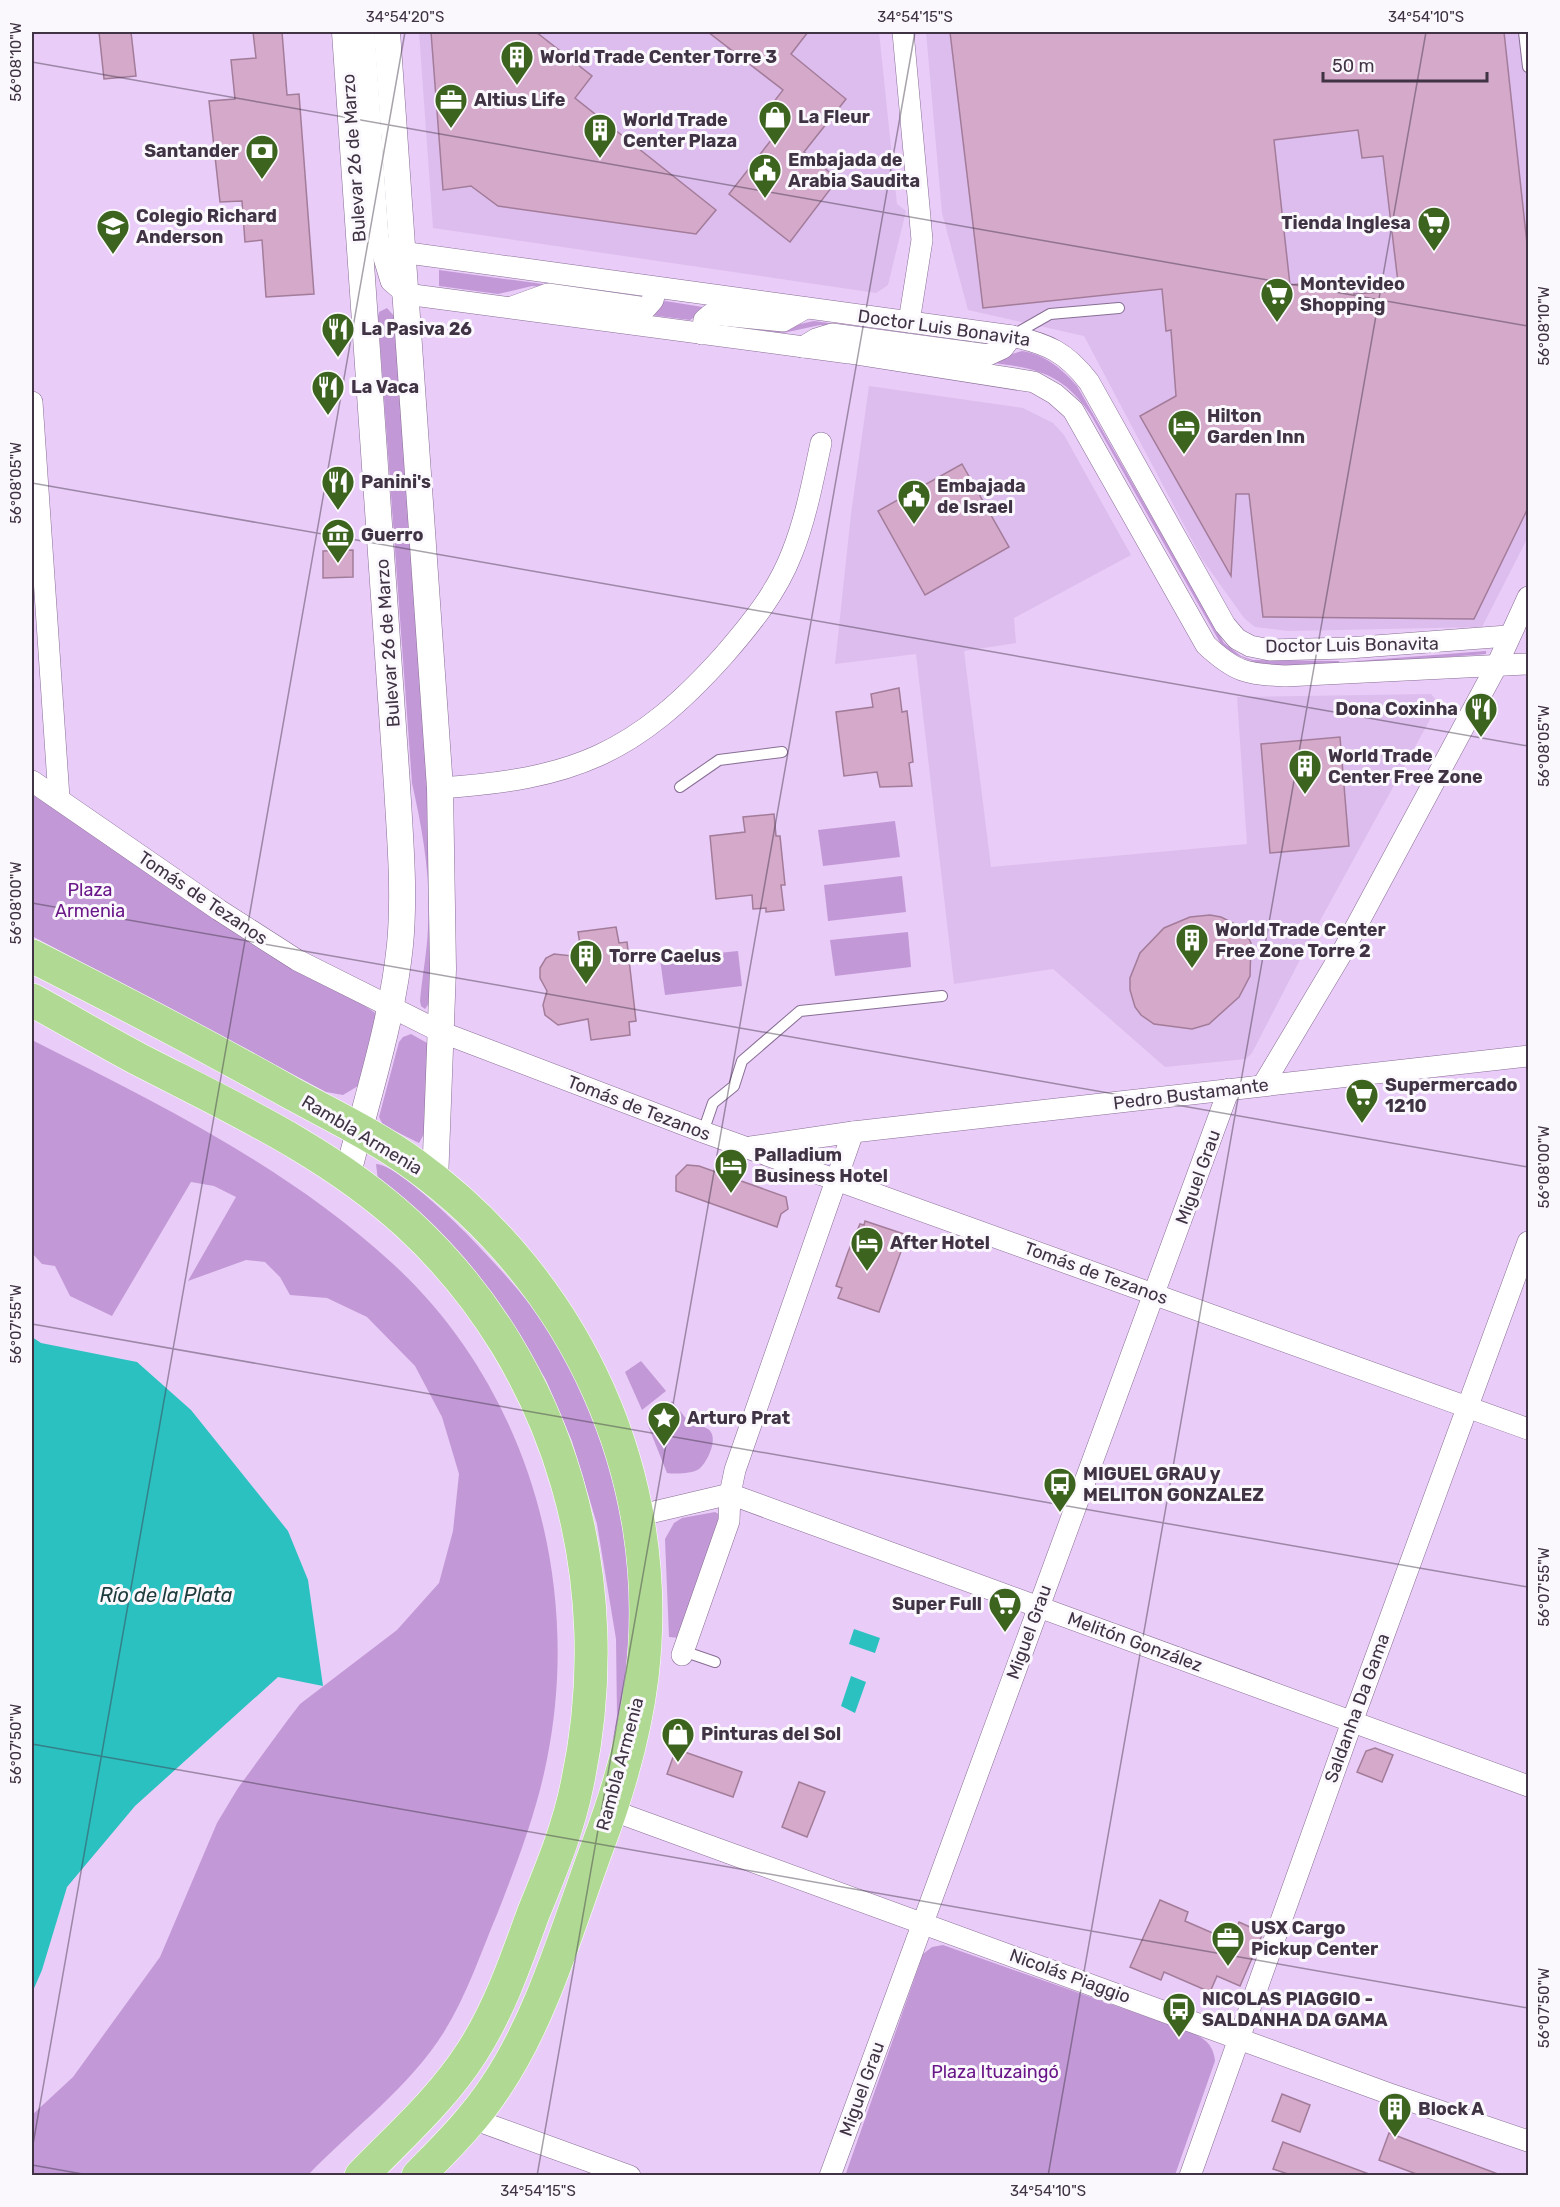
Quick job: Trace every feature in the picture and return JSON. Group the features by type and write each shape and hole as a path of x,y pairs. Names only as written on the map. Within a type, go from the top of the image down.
{"main road":[{"name":"Rambla Armenia","path":"32,956 229,1058 359,1130 413,1163 435,1181 508,1248 570,1335 608,1408 622,1451 637,1515 645,1594 642,1677 634,1726 611,1810 539,2003 498,2083 473,2119 418,2175"},
{"name":"Rambla Armenia","path":"32,1000 222,1101 302,1147 347,1177 407,1223 443,1259 480,1304 513,1352 557,1444 572,1492 585,1563 592,1632 591,1676 584,1746 567,1826 508,1981 474,2050 445,2091 361,2175"},
{"path":"585,1563 610,1663 608,1720 596,1780 598,1794 611,1810"}],"street":[{"name":"Bulevar 26 de Marzo","path":"345,32 382,254"},
{"name":"Bulevar 26 de Marzo","path":"364,32 378,238 382,254 406,294 440,788 443,969 435,1181"},
{"name":"Bulevar 26 de Marzo","path":"347,1177 390,1007 400,945 401,845 382,254 387,32"},
{"path":"903,32 922,240 909,322"},
{"name":"Doctor Luis Bonavita","path":"382,254 909,322 1012,336 1045,344 1065,356 1089,382 1225,626 1237,639 1250,646 1270,650 1359,648 1508,636"},
{"path":"512,307 548,294 646,308 653,300 656,289"},
{"name":"Doctor Luis Bonavita","path":"406,294 803,347 1034,382 1055,394 1073,410 1206,645 1226,664 1252,675 1285,676 1528,664"},
{"path":"702,334 704,320 711,314 783,321 806,309"},
{"path":"803,347 816,339 832,334 988,355 1003,348 1012,336"},
{"path":"32,402 59,798"},
{"path":"440,788 510,782 567,769 621,746 648,728 686,697 755,620 772,592 792,554 806,513 821,443"},
{"path":"1263,1085 1343,951 1497,665 1508,636 1528,597"},
{"name":"Tomás de Tezanos","path":"32,781 256,935 297,960 441,1032 703,1132 1528,1429"},
{"name":"Pedro Bustamante","path":"747,1148 853,1132 1528,1056"},
{"name":"Miguel Grau","path":"830,2175 1038,1607 1156,1294 1229,1089"},
{"path":"683,1653 729,1521 730,1494 735,1470 853,1132"},
{"name":"Saldanha Da Gama","path":"1190,2175 1352,1722 1528,1242"},
{"path":"637,1515 730,1494"},
{"name":"Melitón González","path":"730,1494 1528,1786"},
{"name":"Nicolás Piaggio","path":"611,1810 1528,2141"},
{"path":"473,2119 630,2175"}],"lane":[{"path":"1524,32 1528,67"},
{"path":"1012,336 1050,314 1119,308"},
{"path":"680,786 719,760 782,752"},
{"path":"703,1132 713,1103 734,1086 742,1061 800,1011 942,996"},
{"path":"683,1653 715,1662"}],"shaded area":[{"path":"419,32 879,32 897,204 906,211 888,285 876,293 433,228"},
{"name":"Montevideo Shopping","path":"926,32 1528,32 1528,537 1482,627 1288,631 1255,627 1244,618 1202,559 1084,336 968,310 942,213"},
{"path":"869,386 1023,408 1053,423 1064,435 1131,555 1014,618 1016,643 964,651 991,867 1247,844 1237,697 1431,694 1439,703 1321,919 1252,1053 1246,1059 1165,1067 1053,969 954,984 916,654 835,664 851,514"}],"green space":[{"path":"439,270 638,297 638,300 532,286 498,294 439,286"},
{"path":"665,301 709,308 690,320 642,314"},
{"path":"387,308 394,316 432,835 430,1002 425,1009 421,1006 420,1001 429,909 427,873 423,837 412,783 378,316 379,312"},
{"path":"814,321 979,344 979,347 820,325 783,333 717,324 783,328"},
{"path":"1022,351 1038,355 1053,364 1077,386 1224,643 1241,656 1253,660 1339,661 1339,664 1264,664 1236,655 1222,646 1092,417 1081,402 1059,381 1047,375 1034,370 985,362"},
{"path":"1486,651 1486,654 1358,664 1356,661"},
{"name":"Plaza Armenia","path":"32,789 374,1012 378,1018 358,1086 343,1095 326,1092 32,936"},
{"path":"895,821 900,857 823,866 818,830"},
{"path":"902,876 906,912 828,921 824,885"},
{"path":"908,932 911,967 835,976 830,940"},
{"path":"738,951 742,986 665,995 660,959"},
{"path":"411,1034 429,1044 424,1134 419,1143 383,1125 379,1117 399,1042 403,1037"},
{"path":"32,1040 220,1139 309,1196 392,1263 439,1312 478,1367 510,1427 534,1490 549,1556 557,1624 556,1692 547,1759 526,1837 473,1973 444,2032 414,2071 380,2107 308,2175 32,2175 32,2115 73,2077 160,1957 217,1823 238,1788 300,1704 397,1630 439,1583 453,1531 459,1474 442,1417 415,1366 367,1317 327,1298 290,1295 280,1277 265,1262 246,1260 188,1281 236,1197 214,1186 191,1182 112,1316 70,1296 55,1266 42,1264 32,1253"},
{"path":"376,1164 409,1182 448,1215 529,1303 548,1329 570,1367 605,1448 626,1535 633,1623 629,1680 607,1774 617,1716 616,1639 597,1524 572,1441 546,1380 509,1320 378,1180"},
{"path":"641,1361 666,1391 642,1410 625,1372"},
{"path":"672,1401 692,1426 705,1427 712,1436 712,1448 706,1460 699,1469 692,1472 667,1473 647,1423"},
{"path":"715,1512 722,1516 680,1638 669,1637 665,1539 674,1523 682,1518"},
{"name":"Plaza Ituzaingó","path":"943,1945 1187,2031 1206,2042 1212,2050 1215,2061 1175,2175 845,2176 923,1954 932,1947"}],"water":[{"name":"Río de la Plata","path":"32,1337 41,1343 137,1362 191,1410 288,1531 308,1580 323,1686 278,1677 135,1806 67,1887 42,1970 32,1993"},
{"path":"854,1629 880,1638 875,1653 849,1644"},
{"path":"851,1676 866,1682 855,1713 841,1706"}],"building":[{"path":"99,32 131,32 136,76 104,79"},
{"path":"253,32 282,32 287,95 299,94 314,294 266,297 262,240 245,242 242,201 220,202 209,101 235,99 231,60 256,58"},
{"path":"431,32 536,32 592,76 575,98 716,210 696,234 498,206 471,186 443,190"},
{"path":"708,32 808,32 791,54 846,99 804,152 838,179 790,242 729,194 786,121 769,108 783,90"},
{"name":"Montevideo Shopping","path":"950,32 1504,32 1528,253 1528,508 1474,619 1263,617 1249,494 1236,494 1231,576 1140,416 1176,396 1171,330 1166,331 1162,289 983,308","holes":["1358,130 1362,158 1383,156 1399,291 1354,294 1352,278 1290,285 1274,140"]},
{"path":"962,464 1009,547 925,595 878,511"},
{"name":"Guerro","path":"353,550 353,577 323,578 323,551"},
{"path":"899,688 902,712 907,711 913,762 909,763 912,786 880,787 877,772 844,776 836,712 873,707 871,694"},
{"name":"World Trade Center Free Zone","path":"1340,737 1349,846 1270,853 1261,744"},
{"path":"774,814 776,836 780,836 785,885 781,885 784,910 766,912 766,908 753,909 752,895 716,899 710,836 745,832 743,817"},
{"name":"World Trade Center Free Zone Torre 2","path":"1210,915 1221,917 1243,928 1251,943 1250,976 1239,997 1209,1024 1192,1029 1154,1024 1141,1015 1135,1007 1130,990 1130,978 1140,953 1164,928 1190,917"},
{"name":"Torre Caelus","path":"616,927 619,943 627,942 636,1021 629,1022 630,1035 591,1040 588,1019 558,1025 545,1015 543,1005 547,991 540,978 540,968 546,958 554,954 582,957 578,932"},
{"name":"Palladium Business Hotel","path":"687,1165 699,1166 786,1197 788,1209 781,1214 777,1227 676,1191 676,1176"},
{"name":"After Hotel","path":"865,1221 907,1235 879,1312 838,1298 842,1288 836,1286 860,1224 864,1225"},
{"path":"1375,1748 1393,1755 1382,1782 1357,1772 1366,1751"},
{"path":"676,1749 742,1772 733,1797 667,1774"},
{"path":"799,1782 825,1792 807,1837 782,1827"},
{"path":"1160,1900 1188,1912 1185,1921 1231,1941 1239,1922 1263,1933 1240,1986 1217,1976 1210,1992 1164,1972 1161,1980 1130,1967"},
{"path":"1282,2094 1310,2105 1300,2132 1272,2121"},
{"path":"1389,2133 1498,2175 1419,2175 1379,2160"},
{"path":"1283,2142 1369,2175 1291,2175 1273,2169"}],"place":[{"name":"World Trade Center Torre 3","path":"517,86"},
{"name":"Altius Life","path":"451,129"},
{"name":"La Fleur","path":"775,146"},
{"name":"World Trade Center Plaza","path":"600,159"},
{"name":"Santander","path":"262,180"},
{"name":"Embajada de Arabia Saudita","path":"765,199"},
{"name":"Tienda Inglesa","path":"1434,252"},
{"name":"Colegio Richard Anderson","path":"113,255"},
{"name":"Montevideo Shopping","path":"1277,323"},
{"name":"La Pasiva 26","path":"338,358"},
{"name":"La Vaca","path":"328,416"},
{"name":"Hilton Garden Inn","path":"1184,455"},
{"name":"Panini's","path":"338,511"},
{"name":"Embajada de Israel","path":"914,525"},
{"name":"Guerro","path":"338,564"},
{"name":"Dona Coxinha","path":"1481,738"},
{"name":"World Trade Center Free Zone","path":"1305,795"},
{"name":"World Trade Center Free Zone Torre 2","path":"1192,969"},
{"name":"Torre Caelus","path":"586,985"},
{"name":"Supermercado 1210","path":"1362,1124"},
{"name":"Palladium Business Hotel","path":"731,1194"},
{"name":"After Hotel","path":"867,1272"},
{"name":"Arturo Prat","path":"664,1447"},
{"name":"MIGUEL GRAU y MELITON GONZALEZ","path":"1060,1513"},
{"name":"Super Full","path":"1005,1633"},
{"name":"Pinturas del Sol","path":"678,1763"},
{"name":"USX Cargo Pickup Center","path":"1228,1967"},
{"name":"NICOLAS PIAGGIO - SALDANHA DA GAMA","path":"1179,2038"},
{"name":"Block A","path":"1395,2138"}]}
